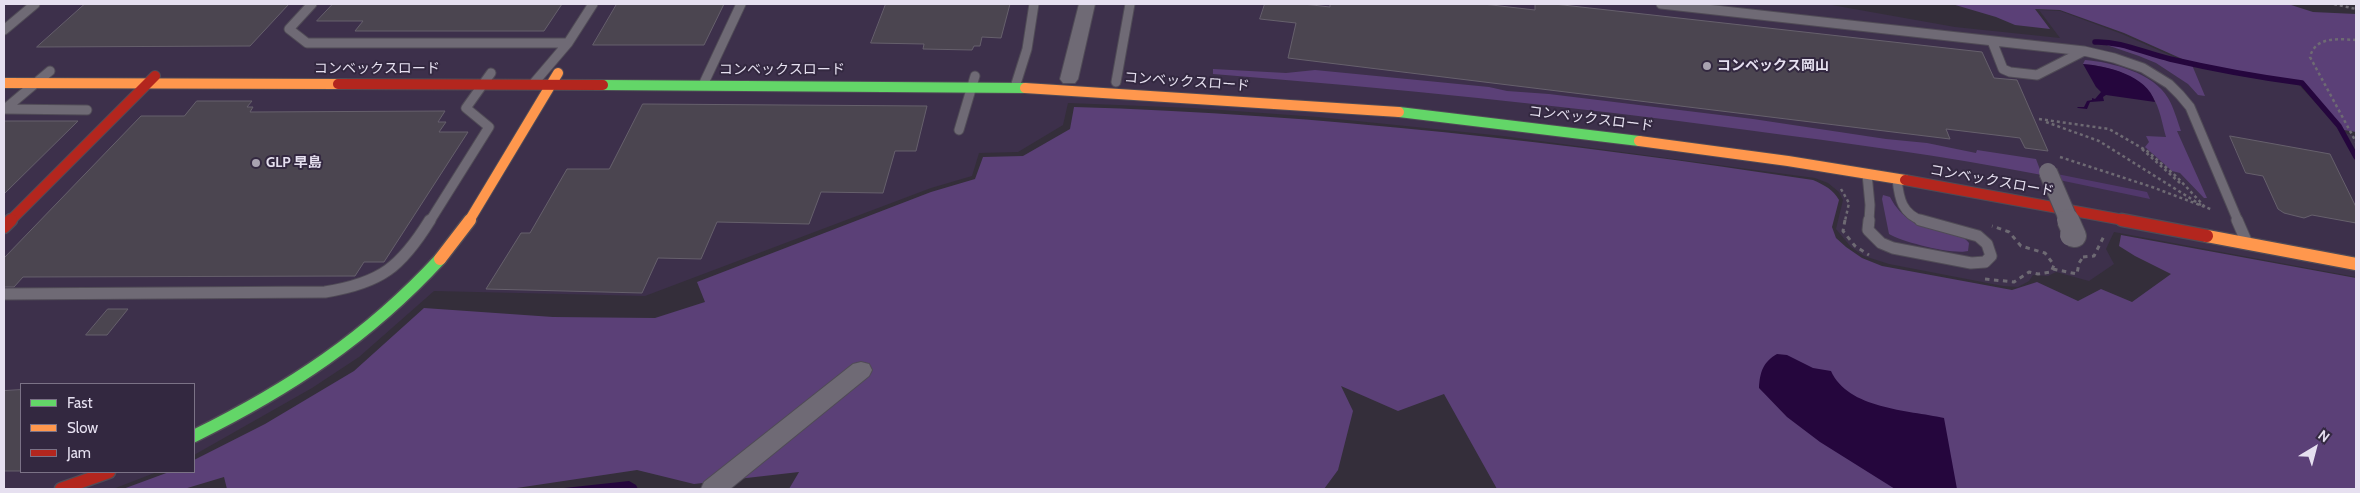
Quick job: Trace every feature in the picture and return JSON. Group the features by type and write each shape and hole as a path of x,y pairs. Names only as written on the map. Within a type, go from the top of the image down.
{"street":[{"path":"1069,79 1087,4"},
{"path":"4,71 55,71"},
{"path":"4,226 148,83 164,71 140,71"},
{"path":"195,435 249,408 344,347 387,313 429,273 454,242 558,73"},
{"name":"コンベックスロード","path":"4,83 148,83 608,73"},
{"name":"コンベックスロード","path":"485,76 533,84 703,85 1016,82 1406,113 1664,143 1866,174 2356,264"},
{"name":"コンベックスロード","path":"956,76 974,81"},
{"name":"コンベックスロード","path":"1016,82 1069,79 1135,83"},
{"name":"コンベックスロード","path":"1328,96 1548,118 1677,134 1878,166 2184,220"},
{"path":"2048,172 2077,242"},
{"path":"713,489 861,370"},
{"path":"61,489 106,473"}],"lane":[{"path":"4,30 35,4"},
{"path":"312,4 289,29 307,42 568,43"},
{"path":"533,84 568,43 593,4"},
{"path":"703,85 741,4"},
{"path":"1016,82 1027,49 1034,4"},
{"path":"1116,82 1130,4"},
{"path":"1661,4 2084,51 2104,54 2143,68 2165,80 2183,97 2190,107 2246,243"},
{"path":"1992,41 2003,69 2010,72 2037,75 2084,51"},
{"path":"4,109 36,83 55,71"},
{"path":"4,294 325,292 351,288 377,277 398,264 416,243 489,127 466,108 485,76"},
{"path":"959,130 974,81"},
{"path":"4,109 87,110"},
{"path":"1866,174 1870,205 1868,230 1881,243 1893,248 1971,263 1985,262 1991,256 1991,250 1985,241 1973,233 1928,224 1910,216 1900,202 1897,179"}],"path":[{"path":"2334,4 2356,9"},
{"path":"2356,40 2336,40 2314,45 2310,50 2310,57 2356,142"},
{"path":"2039,119 2109,129 2141,149 2208,209 2099,141 2039,119"},
{"path":"2080,164 2152,186 2213,210"},
{"path":"2077,242 2094,256 2105,238 2104,232"},
{"path":"2020,243 2021,246 2045,253 2053,261 2053,269"},
{"path":"2027,274 2028,272 2044,274 2053,269 2077,274 2078,262"}],"shaded area":[{"path":"4,4 1826,4 1955,27 2060,38 2039,10 2060,11 2122,34 2192,65 2247,77 2297,83 2344,133 2356,136 2356,277 2114,232 2106,249 2114,264 2089,281 2056,272 2048,276 2033,275 2029,281 2018,287 2003,286 1889,264 1864,256 1851,247 1836,229 1843,200 1839,192 1828,183 1815,178 1503,136 1318,117 1193,108 1068,103 1063,125 1018,152 979,153 972,176 931,188 645,296 434,291 359,357 312,388 195,454 195,383 20,383 20,473 154,473 113,489 4,489"},
{"path":"1952,4 2288,4 2313,12 2356,14 2356,132 2344,130 2304,82 2247,74 2189,62 2124,33 2060,10 2035,9 2050,29 2015,25 1996,17"},
{"path":"2098,42 2111,43 2192,65 2205,96 2198,95 2188,84 2156,63"},
{"path":"2085,60 2107,63 2131,70 2153,82 2161,89 2172,106 2181,131 2177,131 2207,198 2204,198 2180,173 2172,171 2145,147 2149,142 2146,136 2166,137 2157,105 2146,88 2121,72 2083,64"},
{"path":"2083,64 2114,70 2135,79 2151,93 2155,102 2106,95 2103,97 2104,101 2090,102 2087,109 2078,108 2084,107 2087,101 2092,100 2092,98 2095,99 2101,92 2096,87"},
{"path":"1213,69 1286,73 1315,70 1489,87 1507,91 1549,94 1753,119 1886,139 1927,143 1976,153 1977,150 2036,159 2042,175 1895,150 1681,121 1480,98 1213,74"},
{"path":"1074,107 1260,116 1352,123 1537,142 1813,180 1828,188 1837,196 1839,200 1832,227 1836,238 1862,258 1882,266 2012,290 2037,282 2078,301 2101,289 2132,302 2171,274 2119,246 2121,235 2356,278 2356,489 1497,489 1444,394 1398,411 1341,386 1353,411 1338,470 1324,489 789,489 799,472 694,484 637,470 510,489 227,489 224,477 184,489 123,489 166,473 195,473 195,459 265,424 354,371 424,308 553,317 655,318 705,302 697,282 931,192 975,179 983,157 1023,156 1070,129"},
{"path":"2057,174 2147,192 2150,199 2059,180"},
{"path":"1883,195 1890,197 1899,211 1910,220 1933,229 1963,237 1969,243 1968,251 1951,251 1928,247 1905,241 1889,234 1882,199"},
{"path":"1777,354 1787,355 1813,368 1831,371 1839,384 1851,393 1880,406 1944,418 1957,489 1895,489 1820,442 1787,417 1759,388 1760,377 1765,364"},
{"path":"629,481 636,485 638,489 555,489"}],"building":[{"path":"85,4 289,4 250,46 37,47"},
{"path":"333,4 562,4 544,31 355,31 363,21 317,21"},
{"path":"617,4 724,4 704,45 593,45"},
{"path":"886,4 1010,4 1001,38 982,37 980,46 974,46 972,50 923,49 924,44 871,43"},
{"name":"コンベックス岡山","path":"1265,4 1303,4 1330,7 1330,4 1483,4 1535,10 1535,4 1554,4 1982,52 1994,78 2017,80 2048,151 2025,148 2020,138 1946,129 1950,139 1288,58 1296,23 1260,19"},
{"path":"197,101 252,101 247,107 253,107 250,112 445,111 438,122 446,122 439,132 468,132 384,262 364,262 355,276 23,277 14,287 4,287 4,258 141,116 184,116"},
{"path":"643,104 927,106 916,151 895,151 883,193 821,192 809,224 717,222 701,259 658,258 642,293 486,289 521,233 530,233 567,169 609,169"},
{"path":"4,121 78,121 4,194"},
{"path":"2230,136 2330,154 2356,207 2356,223 2312,215 2304,218 2284,213 2278,209 2263,176 2246,173"},
{"path":"108,309 128,309 107,335 86,335"},
{"path":"20,390 20,471 4,471 4,391"}],"waterway":[{"path":"2095,42 2114,43 2170,59 2302,83 2339,126 2356,157"}],"traffic: fast":[{"path":"603,85 1025,88"},
{"path":"1399,112 1639,141"},
{"path":"195,436 262,401 326,361 387,314 440,259"}],"traffic: slow":[{"path":"440,259 468,223 558,73"},
{"path":"4,83 338,84"},
{"path":"1025,88 1399,112"},
{"path":"1639,141 1788,161 1905,180"},
{"path":"2207,236 2356,264"}],"traffic: jam":[{"path":"4,227 155,76"},
{"path":"338,84 603,85"},
{"path":"1905,180 2207,236"},
{"path":"61,489 106,473"}],"place":[{"name":"コンベックス岡山","path":"1707,66"},
{"name":"GLP 早島","path":"256,163"}]}
